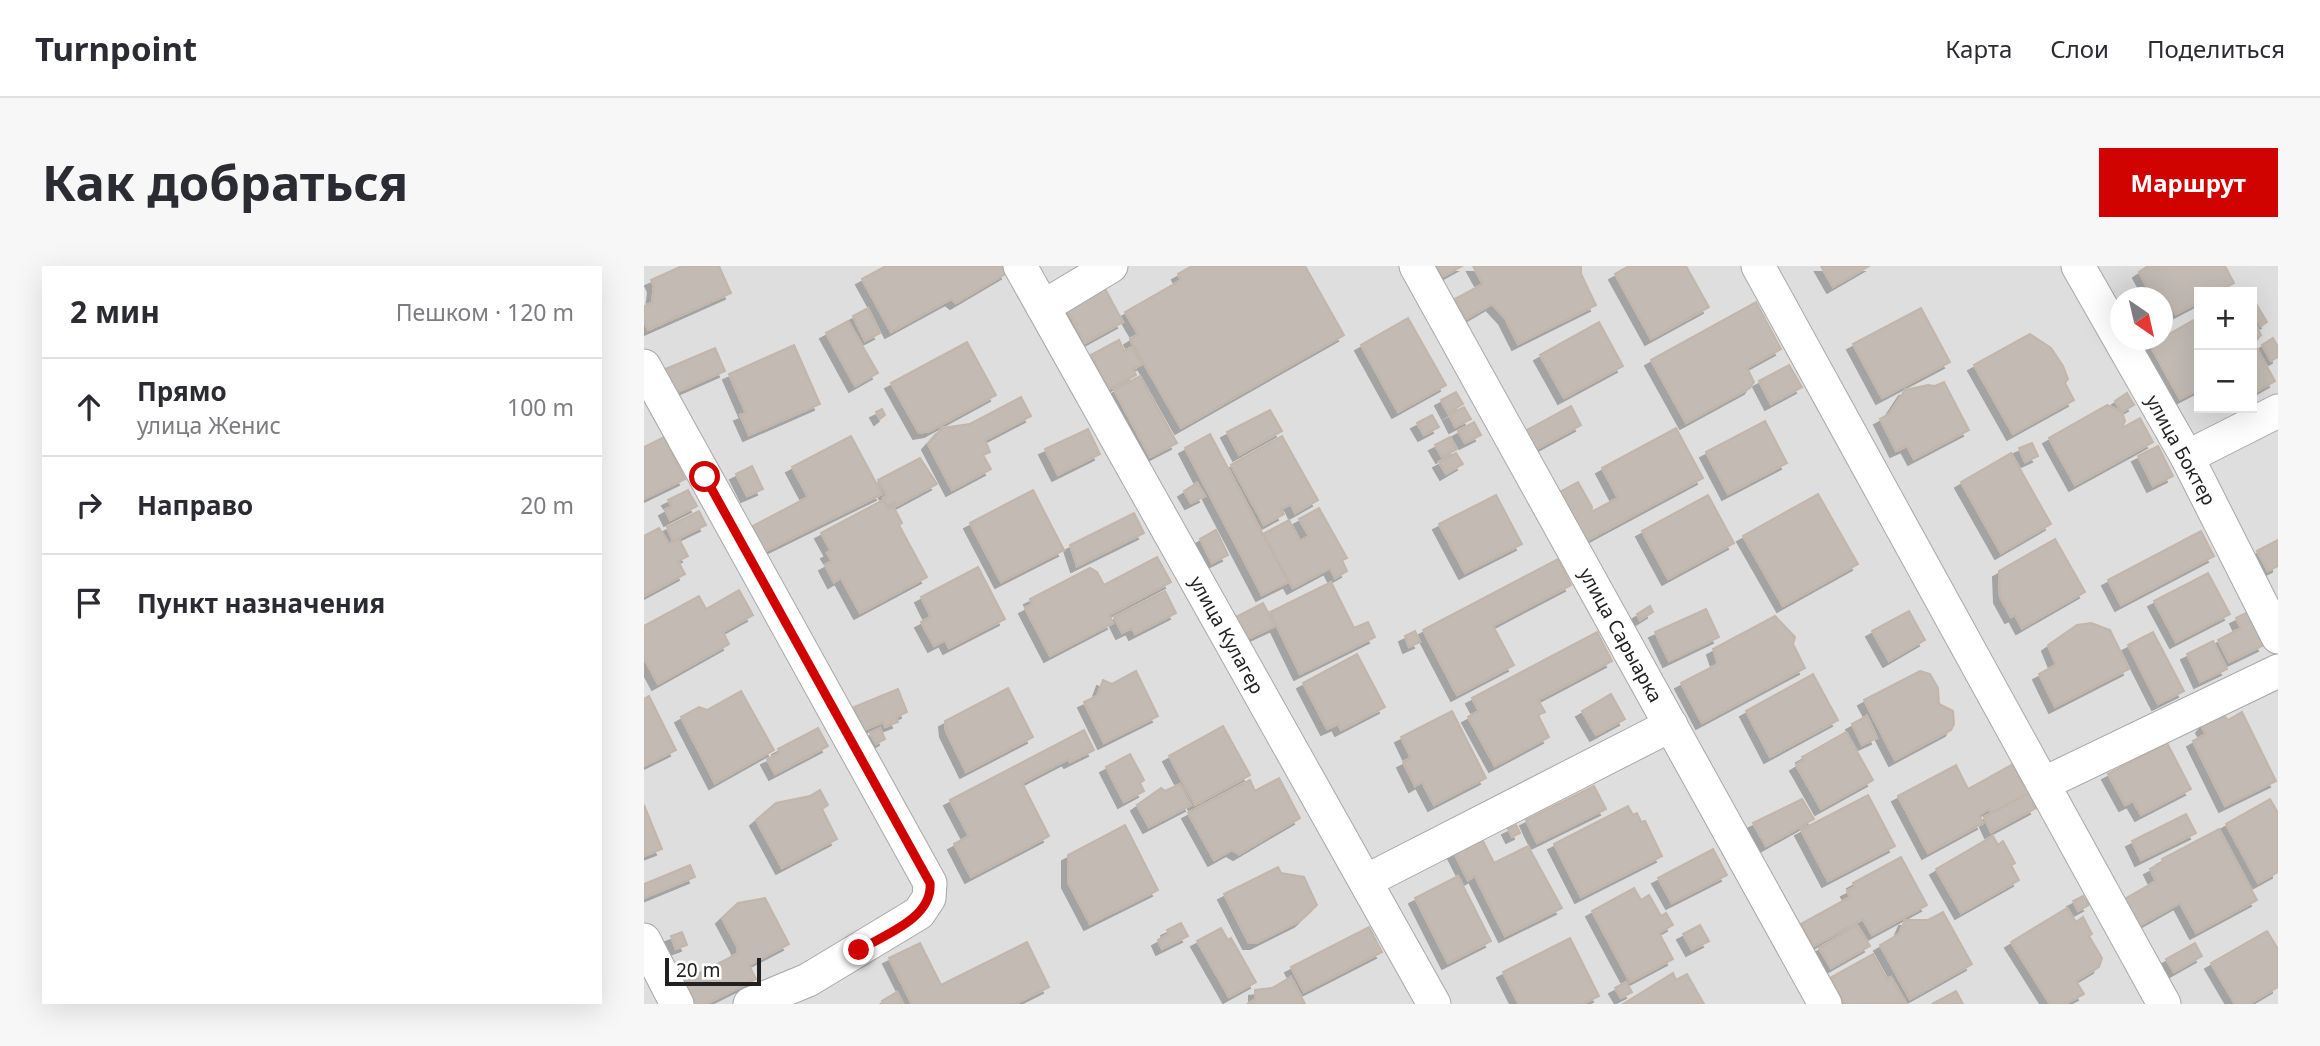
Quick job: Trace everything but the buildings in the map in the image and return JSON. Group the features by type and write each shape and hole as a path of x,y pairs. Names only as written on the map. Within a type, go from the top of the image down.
{"street":[{"name":"улица Кулагер","path":"1020,266 1434,1004"},
{"path":"1042,307 1111,266"},
{"name":"улица Сарыарка","path":"1416,266 1825,1004"},
{"path":"1758,266 2045,783 2164,1004"},
{"name":"улица Боктер","path":"2078,266 2187,457 2278,636"},
{"path":"644,366 930,883 929,898 919,914 808,980 750,1004"},
{"path":"2187,457 2278,411"},
{"path":"2045,783 2278,671"},
{"path":"1366,881 1671,725"},
{"path":"644,940 677,1004"}],"shaded area":[{"path":"644,266 2278,266 2278,1004 644,1004"}],"route":[{"path":"705,477 930,883 929,898 919,914 859,950"}]}
